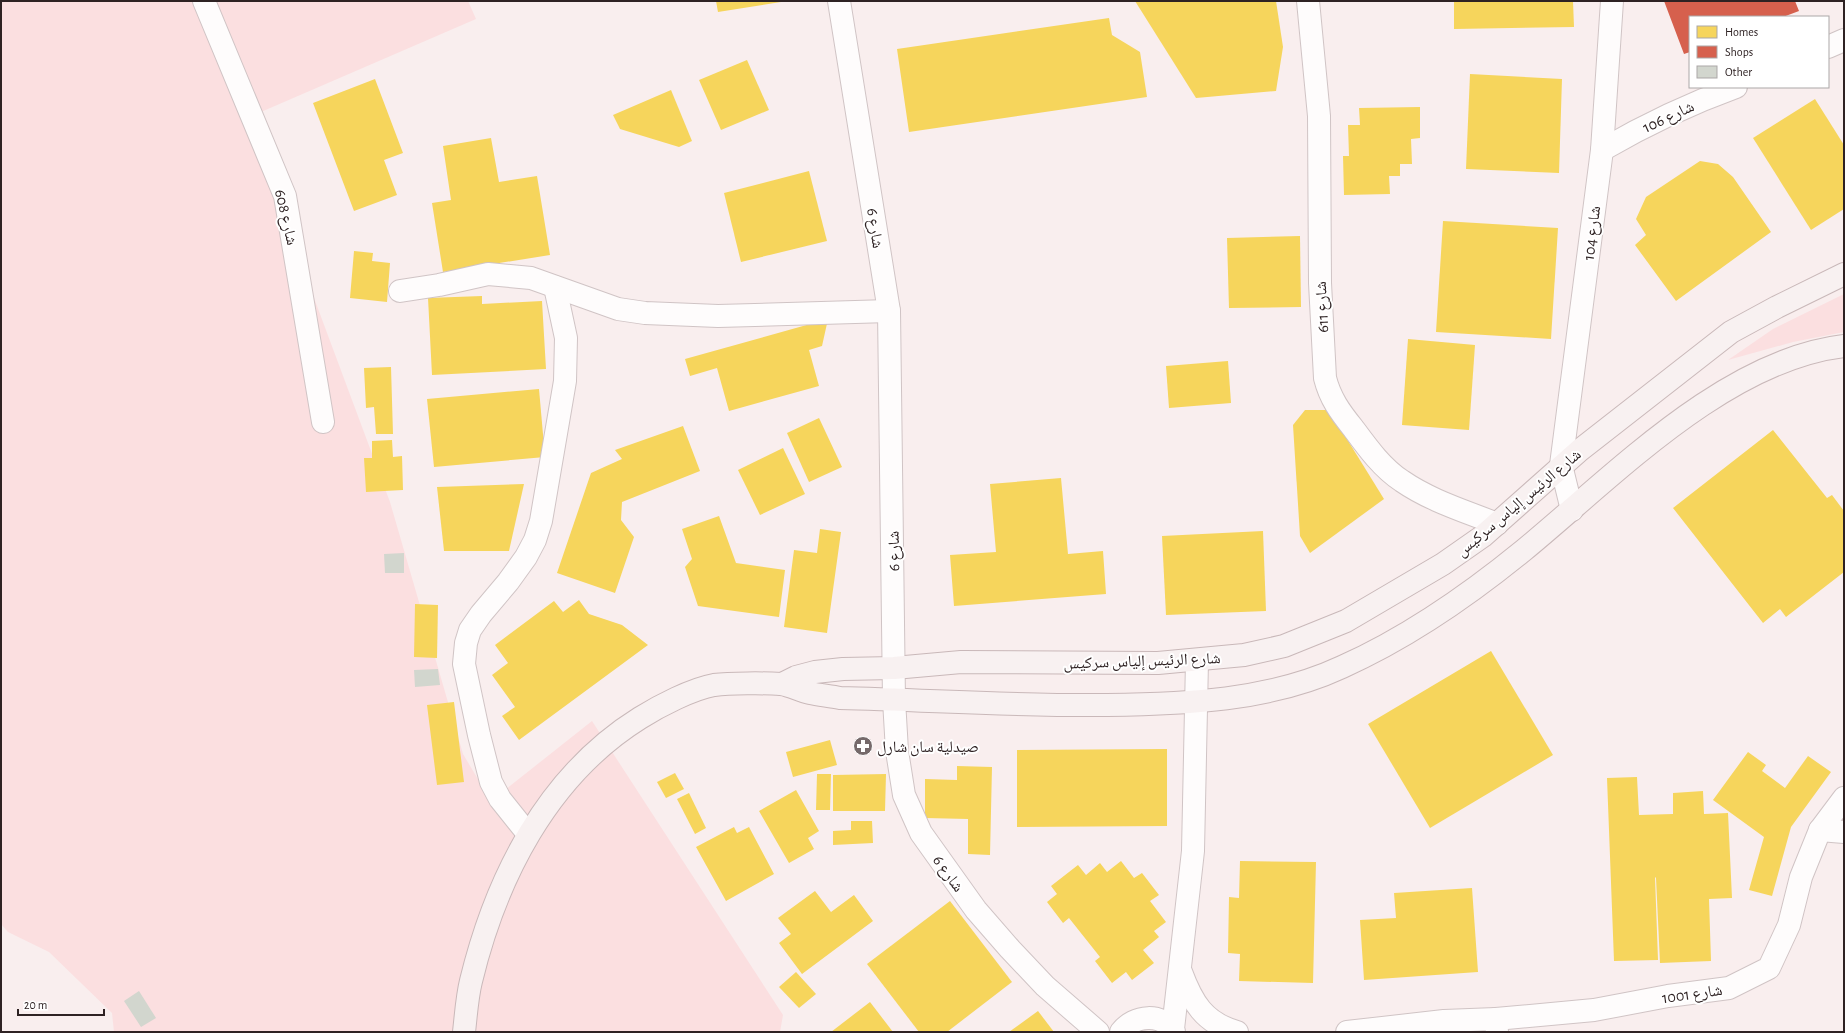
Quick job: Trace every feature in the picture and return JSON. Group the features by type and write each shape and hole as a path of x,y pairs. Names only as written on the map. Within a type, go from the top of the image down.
{"main road":[{"name":"شارع الرئيس إلياس سركيس","path":"782,684 796,677 815,672 843,669 894,668 961,662 1151,663 1197,661 1244,655 1284,646 1346,621 1443,564 1497,524 1561,465 1731,332 1777,307 1844,274"},
{"name":"شارع الرئيس إلياس سركيس","path":"464,1032 470,982 488,923 512,864 528,834 565,784 597,749 621,730 654,709 714,685 782,684 810,693 840,698 1052,706 1162,705 1196,702 1243,697 1299,682 1340,669 1383,647 1423,623 1521,552 1644,450 1714,396 1752,376 1792,359 1824,348 1844,346"}],"street":[{"name":"شارع 608","path":"204,1 285,196 323,422"},
{"name":"شارع 6","path":"839,1 889,311 894,700 897,751 904,795 921,833 976,910 1045,986 1098,1032"},
{"name":"شارع 611","path":"1308,1 1319,116 1320,283 1325,378 1328,391 1335,405 1374,456 1402,481 1437,500 1497,524"},
{"name":"شارع 104","path":"1561,465 1602,150 1612,1"},
{"path":"1829,47 1844,40"},
{"name":"شارع 106","path":"1602,150 1643,126 1706,98 1733,88"},
{"path":"400,291 488,274 531,278 618,309 645,313 718,316 889,311"},
{"path":"528,834 500,799 491,782 479,735 464,664 466,643 470,630 526,557 541,521 565,381 566,338 555,287"},
{"path":"1561,465 1572,510"},
{"path":"1174,1031 1193,851 1197,661"},
{"name":"شارع 1001","path":"1347,1032 1444,1021 1497,1026 1668,996 1729,988 1769,968 1789,925 1801,877 1820,830 1844,798"},
{"path":"1820,830 1844,832"},
{"path":"1180,968 1193,1001 1201,1012 1222,1028 1237,1032"},
{"path":"1121,1032 1134,1020 1144,1018 1155,1018 1165,1022 1174,1031"}],"shaded area":[{"path":"1,1 468,1 476,19 247,118 390,502 463,754 491,801 592,721 783,1015 780,1032 114,1032 112,1013 49,952 8,932 1,924"},
{"path":"1844,294 1844,332 1793,342 1728,360 1773,329"}],"building: Homes":[{"path":"716,1 781,1 781,2 718,12"},
{"path":"1135,1 1276,1 1283,47 1276,91 1196,98"},
{"path":"1454,1 1573,1 1574,27 1454,29"},
{"path":"1109,18 1112,35 1140,52 1147,97 909,132 897,49"},
{"path":"747,60 769,110 721,130 699,80"},
{"path":"1470,74 1562,79 1559,173 1466,169"},
{"path":"375,79 403,153 384,160 397,195 354,211 313,103"},
{"path":"671,90 692,141 679,147 620,129 613,115"},
{"path":"1815,99 1844,145 1844,209 1811,230 1753,138"},
{"path":"1420,107 1420,138 1411,139 1412,164 1400,164 1400,176 1389,176 1390,194 1344,195 1343,156 1349,156 1348,125 1360,125 1359,108"},
{"path":"491,138 499,182 537,176 550,255 443,272 432,203 451,200 443,146"},
{"path":"1700,161 1718,164 1733,177 1771,232 1676,301 1635,245 1646,235 1636,219 1646,197"},
{"path":"809,171 827,241 741,262 724,193"},
{"path":"1443,221 1558,228 1551,339 1436,332"},
{"path":"1300,236 1301,307 1229,308 1227,238"},
{"path":"354,251 373,253 372,261 390,263 387,302 350,298"},
{"path":"482,296 482,304 542,301 546,369 432,375 428,298"},
{"path":"828,319 822,346 809,350 819,386 729,411 717,368 690,376 685,359"},
{"path":"1408,339 1475,345 1469,430 1402,425"},
{"path":"1228,361 1231,403 1169,408 1166,366"},
{"path":"391,367 393,434 376,434 374,407 366,408 364,368"},
{"path":"539,389 545,457 434,467 427,399"},
{"path":"1305,410 1329,410 1384,499 1310,553 1300,536 1293,425"},
{"path":"819,418 842,467 809,482 787,433"},
{"path":"683,426 700,471 622,502 621,520 634,537 615,593 557,573 591,473 622,459 615,450"},
{"path":"1773,430 1827,498 1832,495 1844,511 1844,572 1786,617 1780,609 1763,623 1673,508"},
{"path":"392,440 393,457 402,456 403,490 366,492 364,458 372,458 372,441"},
{"path":"783,448 805,494 760,515 738,470"},
{"path":"1061,478 1068,554 1103,551 1106,594 954,606 950,555 996,552 990,484"},
{"path":"524,484 509,551 444,551 437,487"},
{"path":"719,516 736,563 785,570 779,617 698,606 685,567 692,559 682,529"},
{"path":"820,529 841,532 827,633 784,627 794,550 817,553"},
{"path":"1263,531 1266,611 1166,615 1162,536"},
{"path":"579,600 589,614 622,625 648,645 519,740 502,716 515,707 492,675 508,663 495,645 554,601 563,612"},
{"path":"415,604 438,605 437,658 414,657"},
{"path":"1491,651 1553,755 1430,828 1368,724"},
{"path":"454,702 464,782 437,785 427,705"},
{"path":"830,740 837,765 793,777 786,752"},
{"path":"1167,749 1167,826 1017,827 1017,750"},
{"path":"1748,752 1766,765 1762,771 1785,788 1808,756 1831,772 1791,827 1772,896 1749,890 1764,837 1713,800"},
{"path":"957,766 992,767 990,855 968,854 968,819 925,818 925,779 957,780"},
{"path":"675,773 684,789 666,798 657,782"},
{"path":"817,774 831,774 830,810 816,810"},
{"path":"886,774 885,811 833,811 833,775"},
{"path":"1637,777 1639,815 1673,814 1673,793 1703,791 1704,814 1728,813 1732,898 1709,899 1711,961 1660,963 1655,877 1658,960 1614,961 1607,778"},
{"path":"796,790 819,831 808,838 814,849 789,863 759,811"},
{"path":"689,793 706,828 695,834 677,799"},
{"path":"851,821 872,821 873,843 833,845 833,831 851,830"},
{"path":"734,827 737,833 749,827 774,874 726,901 696,847"},
{"path":"1121,861 1134,878 1142,873 1159,895 1150,901 1166,922 1154,931 1159,937 1143,950 1154,963 1132,980 1126,972 1112,983 1095,961 1100,957 1069,918 1063,923 1047,902 1057,894 1051,886 1078,865 1086,875 1100,863 1107,872"},
{"path":"1240,861 1316,862 1313,983 1239,981 1240,954 1228,953 1229,897 1239,898"},
{"path":"1472,888 1478,972 1364,980 1360,920 1396,918 1394,893"},
{"path":"815,891 831,912 854,895 873,921 802,974 779,943 791,934 778,918"},
{"path":"950,901 1012,982 947,1032 919,1032 867,964"},
{"path":"796,972 816,994 799,1008 779,987"},
{"path":"870,1002 893,1032 831,1032"},
{"path":"1038,1011 1054,1032 1009,1032"}],"building: Shops":[{"path":"1664,1 1795,1 1799,11 1786,16 1689,16 1689,52 1684,54"}],"building: Other":[{"path":"404,553 404,573 385,573 384,554"},
{"path":"438,669 440,685 415,687 414,670"},
{"path":"139,991 156,1018 141,1027 124,1001"}],"place":[{"name":"صيدلية سان شارل","path":"863,746"}]}
